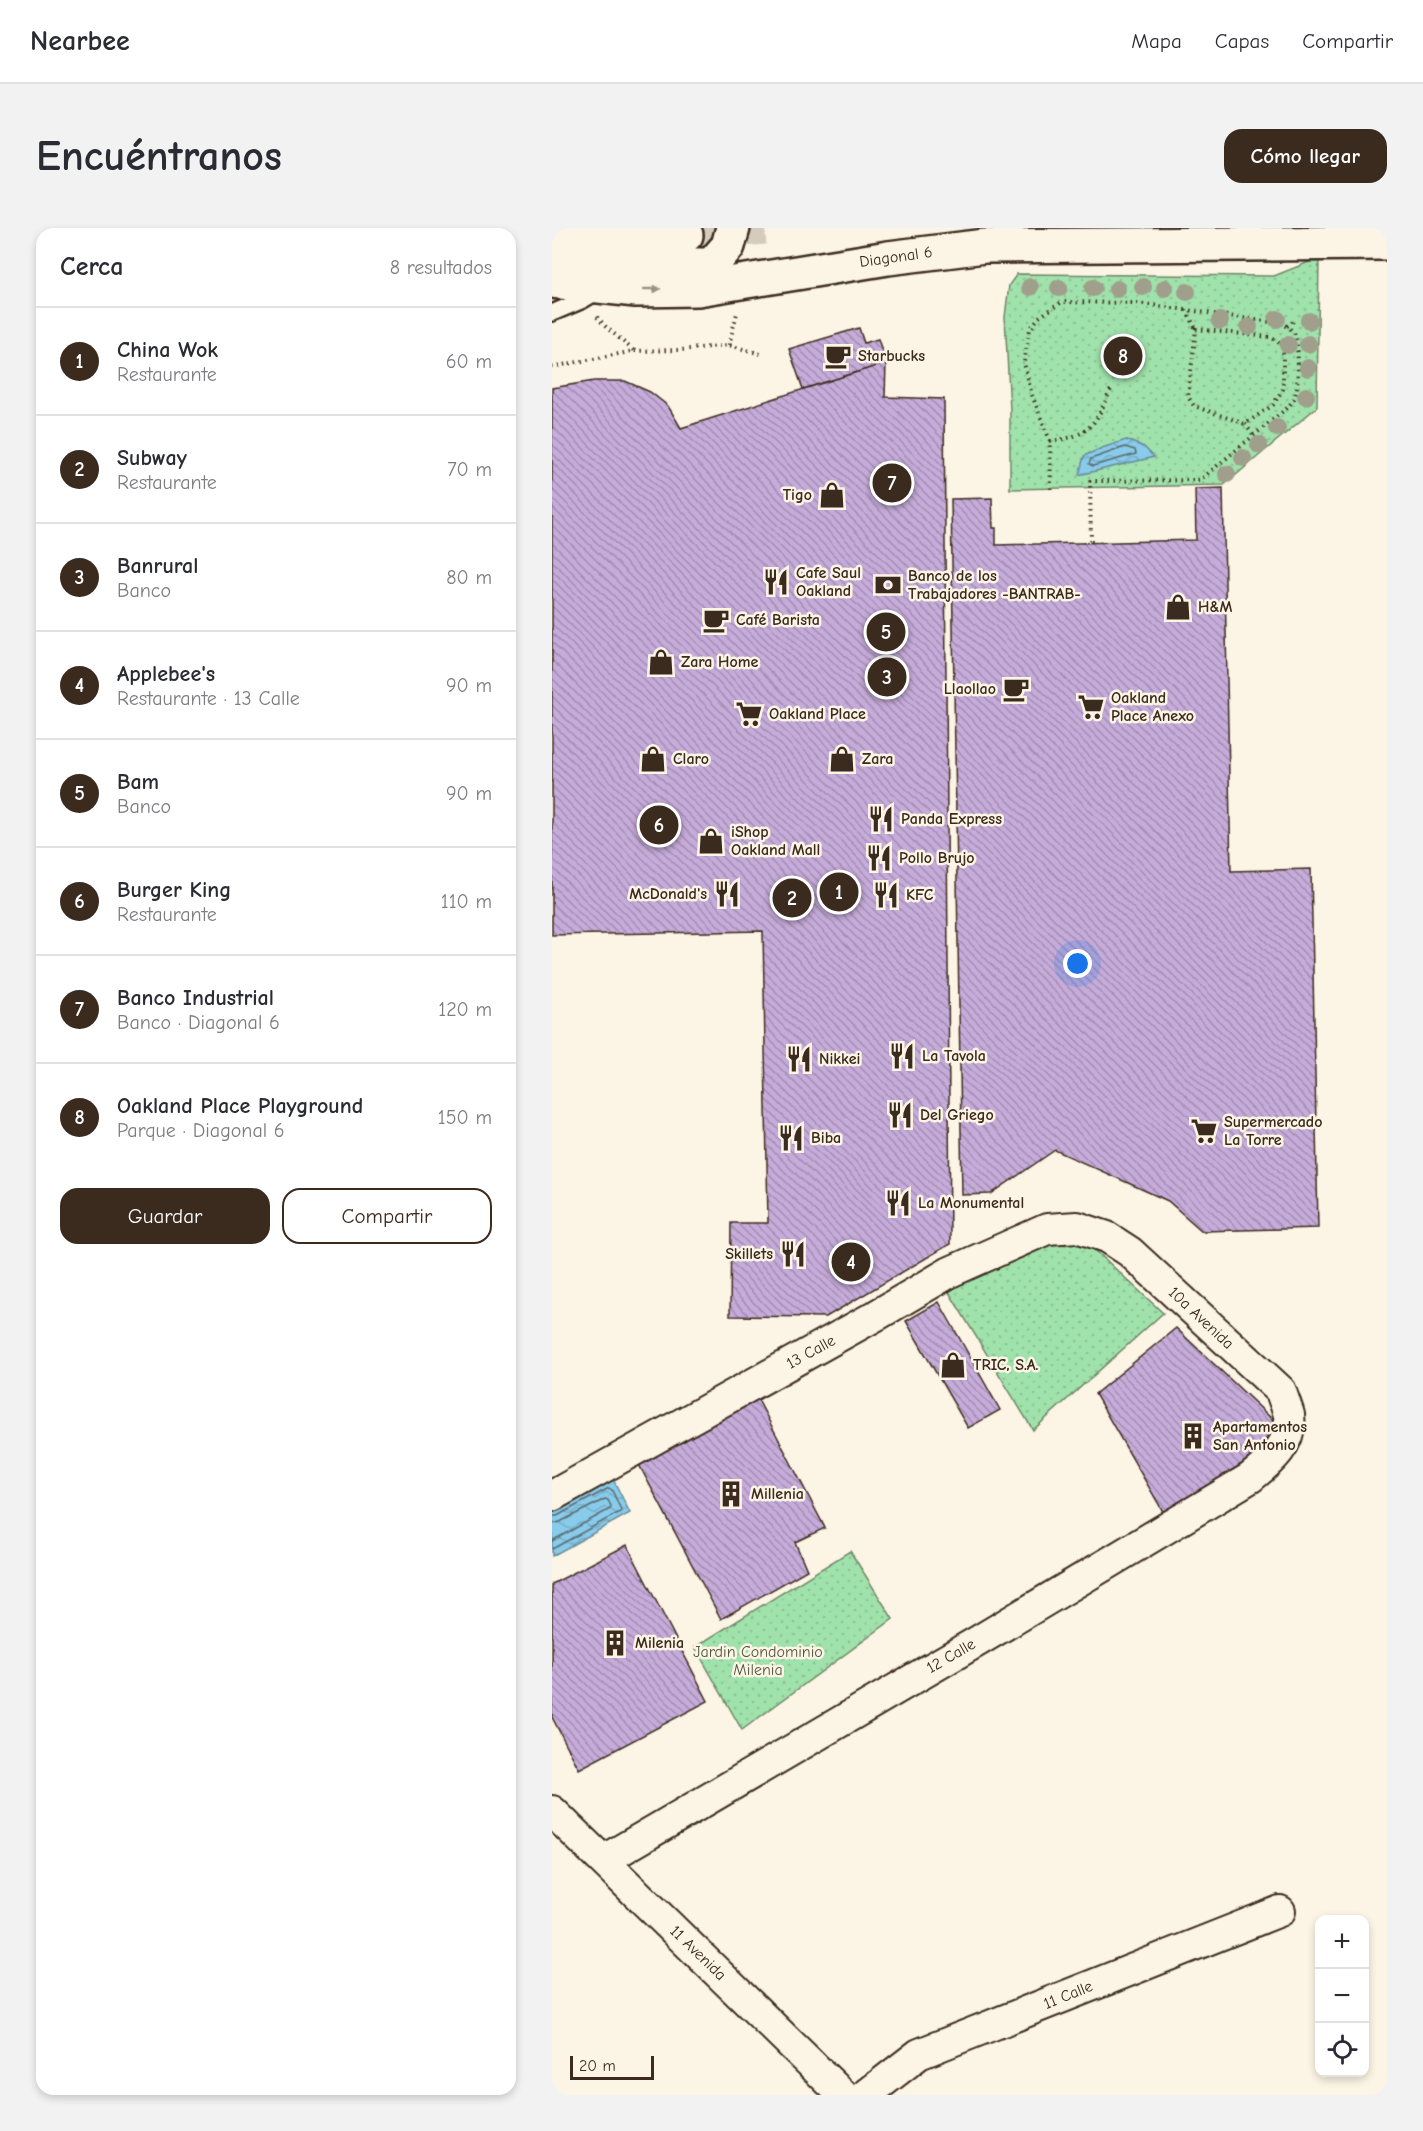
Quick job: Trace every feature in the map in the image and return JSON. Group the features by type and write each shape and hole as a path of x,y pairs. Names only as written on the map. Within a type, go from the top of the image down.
{"main road":[{"path":"552,258 666,265 708,265 715,261 728,246 733,228"},
{"path":"552,232 649,236 686,235"},
{"name":"Diagonal 6","path":"552,280 593,294 636,290 698,289 888,258 993,246 1387,243"}],"street":[{"name":"10a Avenida","path":"1077,1227 1107,1237 1130,1252 1281,1391 1289,1415 1286,1438"},
{"name":"13 Calle","path":"552,1496 950,1272 1047,1229 1077,1227"},
{"name":"12 Calle","path":"604,1860 978,1641 1250,1478 1275,1458 1286,1438"},
{"name":"11 Avenida","path":"552,1811 843,2095"},
{"name":"11 Calle","path":"866,2095 920,2054 1280,1911"}],"lane":[{"path":"552,313 593,294"}],"path":[{"path":"593,294 606,327 634,351"},
{"path":"1051,489 1050,441 1032,395 1024,363 1030,329 1039,318 1062,302 1137,303 1287,326 1297,340 1296,396 1287,408 1200,480 1090,481 1091,542"},
{"path":"1186,310 1197,329 1188,397 1194,406 1245,424 1254,435"},
{"path":"1287,326 1294,318"},
{"path":"1197,329 1270,338 1282,345 1283,389 1273,405 1245,424"},
{"path":"552,367 634,351 681,350 729,345 761,354"},
{"path":"1050,441 1064,440 1094,424 1111,389"}],"green space":[{"path":"1319,258 1317,407 1224,485 1010,489 1010,410 1005,317 1009,285 1017,274 1274,276"},
{"path":"1047,1234 1094,1249 1163,1313 1033,1430 941,1279"},
{"name":"Jardin Condominio Milenia","path":"850,1551 893,1619 742,1730 695,1647"}],"water":[{"path":"1126,440 1144,447 1154,457 1079,475 1084,456"},
{"path":"613,1479 630,1513 552,1556 552,1511"}],"building":[{"name":"Starbucks","path":"859,328 864,343 878,339 886,363 803,389 789,349"},
{"name":"Oakland Place","path":"886,363 885,397 944,399 950,1244 826,1317 730,1316 731,1223 768,1223 763,931 552,935 552,388 594,381 625,381 650,392 668,406 681,428"},
{"name":"Oakland Place Anexo","path":"1223,488 1231,871 1311,869 1318,1228 1202,1231 1168,1201 1055,1150 991,1194 962,1195 951,499 992,498 996,545 1196,540 1195,489"},
{"name":"TRIC, S.A.","path":"939,1302 1000,1410 968,1428 906,1321"},
{"name":"Apartamentos San Antonio","path":"1176,1328 1274,1421 1261,1451 1165,1515 1095,1394"},
{"name":"Millenia","path":"756,1396 825,1528 795,1542 807,1570 721,1619 636,1459"},
{"name":"Milenia","path":"627,1545 708,1701 579,1769 552,1717 552,1584"}],"tunnel":[{"path":"686,235 765,228"}],"place":[{"name":"Starbucks","path":"838,356"},
{"name":"Oakland Place Playground","path":"1123,356"},
{"name":"Banco Industrial","path":"892,483"},
{"name":"Tigo","path":"832,495"},
{"name":"Cafe Saul Oakland","path":"776,582"},
{"name":"Banco de los Trabajadores -BANTRAB-","path":"888,585"},
{"name":"H&M","path":"1178,607"},
{"name":"Café Barista","path":"716,620"},
{"name":"Bam","path":"886,632"},
{"name":"Zara Home","path":"661,662"},
{"name":"Banrural","path":"887,677"},
{"name":"Llaollao","path":"1016,689"},
{"name":"Oakland Place Anexo","path":"1091,707"},
{"name":"Oakland Place","path":"749,714"},
{"name":"Claro","path":"653,759"},
{"name":"Zara","path":"842,759"},
{"name":"Panda Express","path":"881,819"},
{"name":"Burger King","path":"659,825"},
{"name":"iShop Oakland Mall","path":"711,841"},
{"name":"Pollo Brujo","path":"879,858"},
{"name":"China Wok","path":"839,892"},
{"name":"McDonald's","path":"727,894"},
{"name":"KFC","path":"886,895"},
{"name":"Subway","path":"792,898"},
{"name":"La Tavola","path":"902,1056"},
{"name":"Nikkei","path":"799,1059"},
{"name":"Del Griego","path":"900,1115"},
{"name":"Supermercado La Torre","path":"1204,1131"},
{"name":"Biba","path":"791,1138"},
{"name":"La Monumental","path":"898,1203"},
{"name":"Skillets","path":"793,1254"},
{"name":"Applebee's","path":"851,1262"},
{"name":"TRIC, S.A.","path":"953,1365"},
{"name":"Apartamentos San Antonio","path":"1193,1436"},
{"name":"Millenia","path":"731,1494"},
{"name":"Milenia","path":"615,1643"}]}
